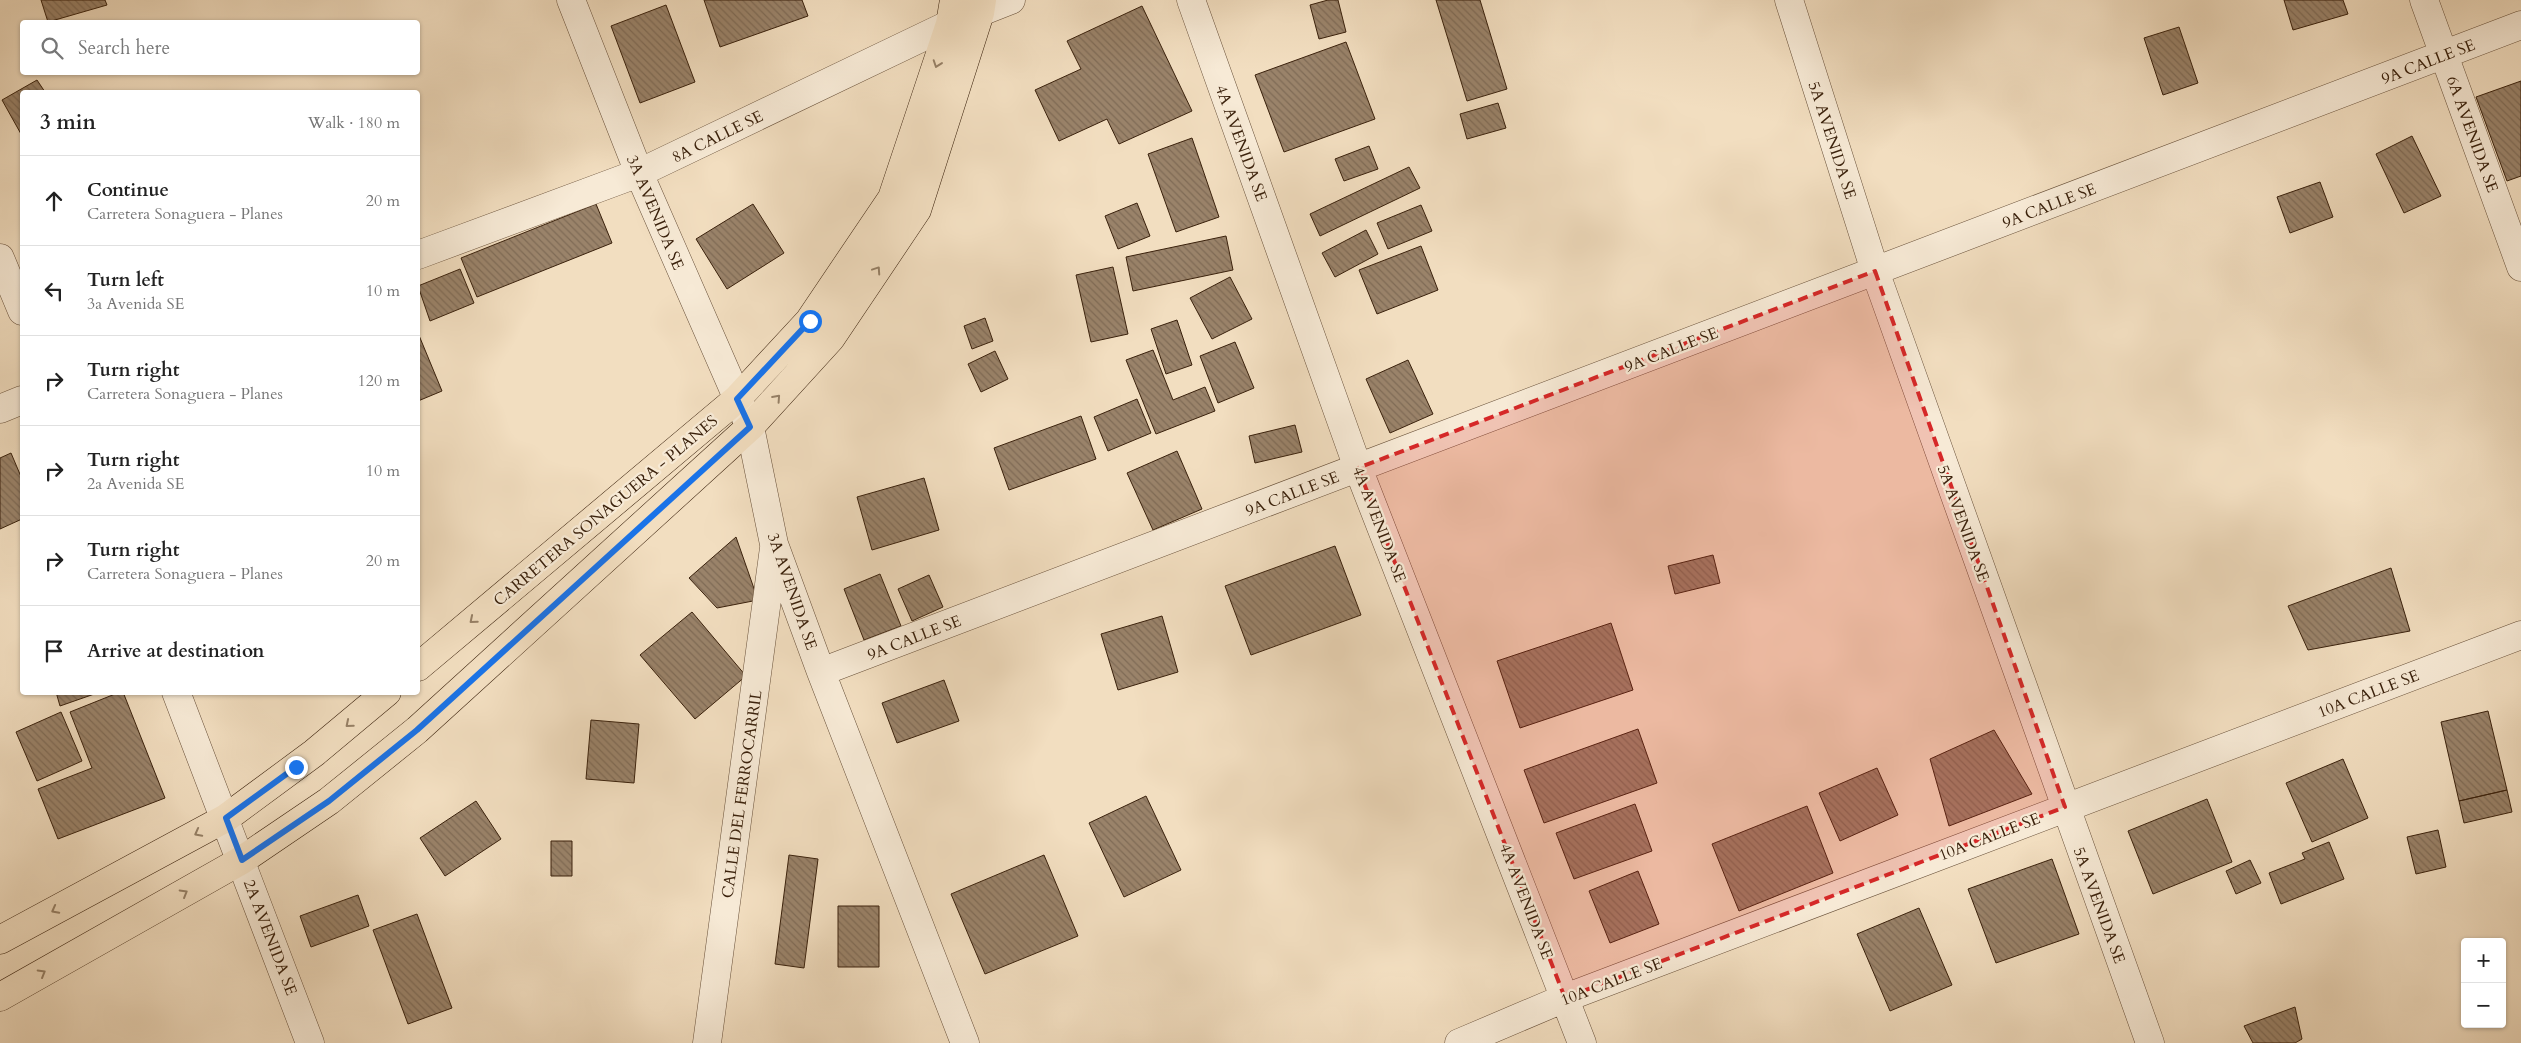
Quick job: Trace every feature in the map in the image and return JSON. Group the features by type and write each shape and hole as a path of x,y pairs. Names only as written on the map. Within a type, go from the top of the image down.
{"main road":[{"name":"CARRETERA SONAGUERA - PLANES","path":"0,997 242,860 329,801 417,730 750,427 831,338 917,210 981,7"},
{"name":"CARRETERA SONAGUERA - PLANES","path":"420,665 737,399 810,321 892,198 952,12"},
{"path":"0,940 226,818 314,753 383,695"}],"street":[{"name":"3A AVENIDA SE","path":"570,0 639,173 750,427 774,544 821,672 965,1043"},
{"name":"8A CALLE SE","path":"420,254 639,173 952,12 1010,0"},
{"name":"4A AVENIDA SE","path":"1191,0 1358,468 1582,1043"},
{"name":"5A AVENIDA SE","path":"1789,0 1875,271 2064,807 2150,1043"},
{"name":"6A AVENIDA SE","path":"2424,0 2521,267"},
{"name":"9A CALLE SE","path":"821,672 2521,25"},
{"path":"0,258 20,307"},
{"path":"0,409 20,401"},
{"name":"CALLE DEL FERROCARRIL","path":"707,1043 774,544"},
{"name":"10A CALLE SE","path":"1459,1043 1565,998 2521,635"},
{"name":"2A AVENIDA SE","path":"177,695 226,818 310,1043"}],"highlighted area":[{"path":"1875,271 2065,807 1565,998 1358,468"}],"building":[{"path":"41,0 105,0 107,5 55,20 47,20"},
{"path":"704,0 802,0 808,16 720,47"},
{"path":"1328,0 1338,0 1346,32 1319,39 1310,5"},
{"path":"1436,0 1480,0 1507,89 1467,101"},
{"path":"2284,0 2343,0 2348,14 2293,30"},
{"path":"666,5 695,82 640,103 611,26"},
{"path":"1142,6 1192,111 1119,144 1107,119 1059,141 1035,90 1081,69 1067,41"},
{"path":"2179,27 2198,83 2163,95 2144,38"},
{"path":"1346,42 1375,119 1284,152 1255,75"},
{"path":"37,80 44,90 20,90 20,132 2,100"},
{"path":"2521,81 2521,176 2507,181 2476,97"},
{"path":"1498,103 1506,128 1467,139 1460,114"},
{"path":"2412,136 2441,196 2404,213 2376,154"},
{"path":"1192,138 1219,217 1176,232 1148,154"},
{"path":"1369,146 1378,169 1344,181 1335,159"},
{"path":"1409,167 1420,188 1320,236 1310,214"},
{"path":"2320,182 2333,217 2290,233 2277,197"},
{"path":"1137,203 1150,236 1118,249 1105,216"},
{"path":"596,204 612,243 477,297 461,258"},
{"path":"753,204 784,253 727,289 696,239"},
{"path":"1421,205 1432,231 1388,249 1377,223"},
{"path":"1366,230 1378,254 1335,277 1322,253"},
{"path":"1226,236 1233,270 1133,291 1126,257"},
{"path":"1421,246 1438,290 1377,314 1359,270"},
{"path":"1113,267 1128,334 1091,342 1076,275"},
{"path":"460,269 474,303 430,321 420,292 420,285"},
{"path":"1230,277 1252,319 1212,339 1190,298"},
{"path":"985,318 993,341 972,349 964,326"},
{"path":"1177,320 1192,365 1166,374 1151,329"},
{"path":"420,338 442,391 420,400"},
{"path":"1235,342 1254,388 1218,403 1200,356"},
{"path":"1153,350 1173,400 1205,387 1215,411 1156,434 1126,360"},
{"path":"995,351 1008,379 981,392 968,364"},
{"path":"1408,360 1433,414 1390,433 1366,379"},
{"path":"1137,399 1151,433 1108,451 1094,417"},
{"path":"1081,416 1096,459 1009,490 994,448"},
{"path":"1295,425 1302,452 1255,463 1249,436"},
{"path":"1177,451 1202,509 1153,530 1127,473"},
{"path":"11,453 20,474 20,520 0,529 0,458"},
{"path":"924,478 939,530 872,550 857,497"},
{"path":"736,537 758,600 717,608 689,578"},
{"path":"1335,546 1361,615 1251,655 1225,586"},
{"path":"1713,555 1720,583 1675,594 1668,566"},
{"path":"2391,568 2410,631 2308,650 2288,606"},
{"path":"880,574 901,626 864,640 844,589"},
{"path":"929,575 943,607 912,621 898,589"},
{"path":"692,612 746,676 695,719 640,655"},
{"path":"1162,616 1178,672 1118,690 1101,634"},
{"path":"1611,623 1633,690 1520,728 1497,661"},
{"path":"944,680 959,721 897,743 882,703"},
{"path":"57,695 91,695 60,706"},
{"path":"112,695 124,695 165,798 58,839 38,789 92,768 70,712"},
{"path":"2488,711 2507,790 2459,801 2441,722"},
{"path":"61,712 82,761 37,781 16,732"},
{"path":"591,720 639,724 634,783 586,779"},
{"path":"1638,729 1657,783 1544,823 1524,770"},
{"path":"1994,730 2032,794 1949,826 1930,759"},
{"path":"2343,759 2368,818 2312,842 2286,783"},
{"path":"1877,768 1898,815 1840,841 1819,793"},
{"path":"2507,790 2512,812 2464,823 2459,801"},
{"path":"1146,796 1181,870 1124,897 1089,823"},
{"path":"2207,799 2232,862 2153,894 2128,831"},
{"path":"476,801 501,839 445,876 420,838"},
{"path":"1635,804 1652,851 1574,879 1556,833"},
{"path":"1807,806 1833,873 1739,911 1712,844"},
{"path":"2438,830 2446,867 2416,874 2407,837"},
{"path":"551,841 572,841 572,876 551,876"},
{"path":"2329,842 2344,879 2281,904 2269,873 2305,859 2302,853"},
{"path":"789,855 818,859 804,968 775,964"},
{"path":"1044,855 1078,936 985,974 951,894"},
{"path":"2052,859 2079,934 1996,963 1968,889"},
{"path":"2250,860 2261,883 2236,894 2226,871"},
{"path":"1638,871 1659,924 1610,943 1589,891"},
{"path":"358,895 369,926 311,947 300,916"},
{"path":"838,906 879,906 879,967 838,967"},
{"path":"1919,908 1952,985 1890,1011 1857,934"},
{"path":"417,914 452,1008 408,1024 373,930"},
{"path":"2295,1007 2302,1039 2295,1043 2253,1043 2244,1026"}],"route":[{"path":"296,767 226,818 242,860 329,801 417,730 750,427 737,399 810,321"}]}
